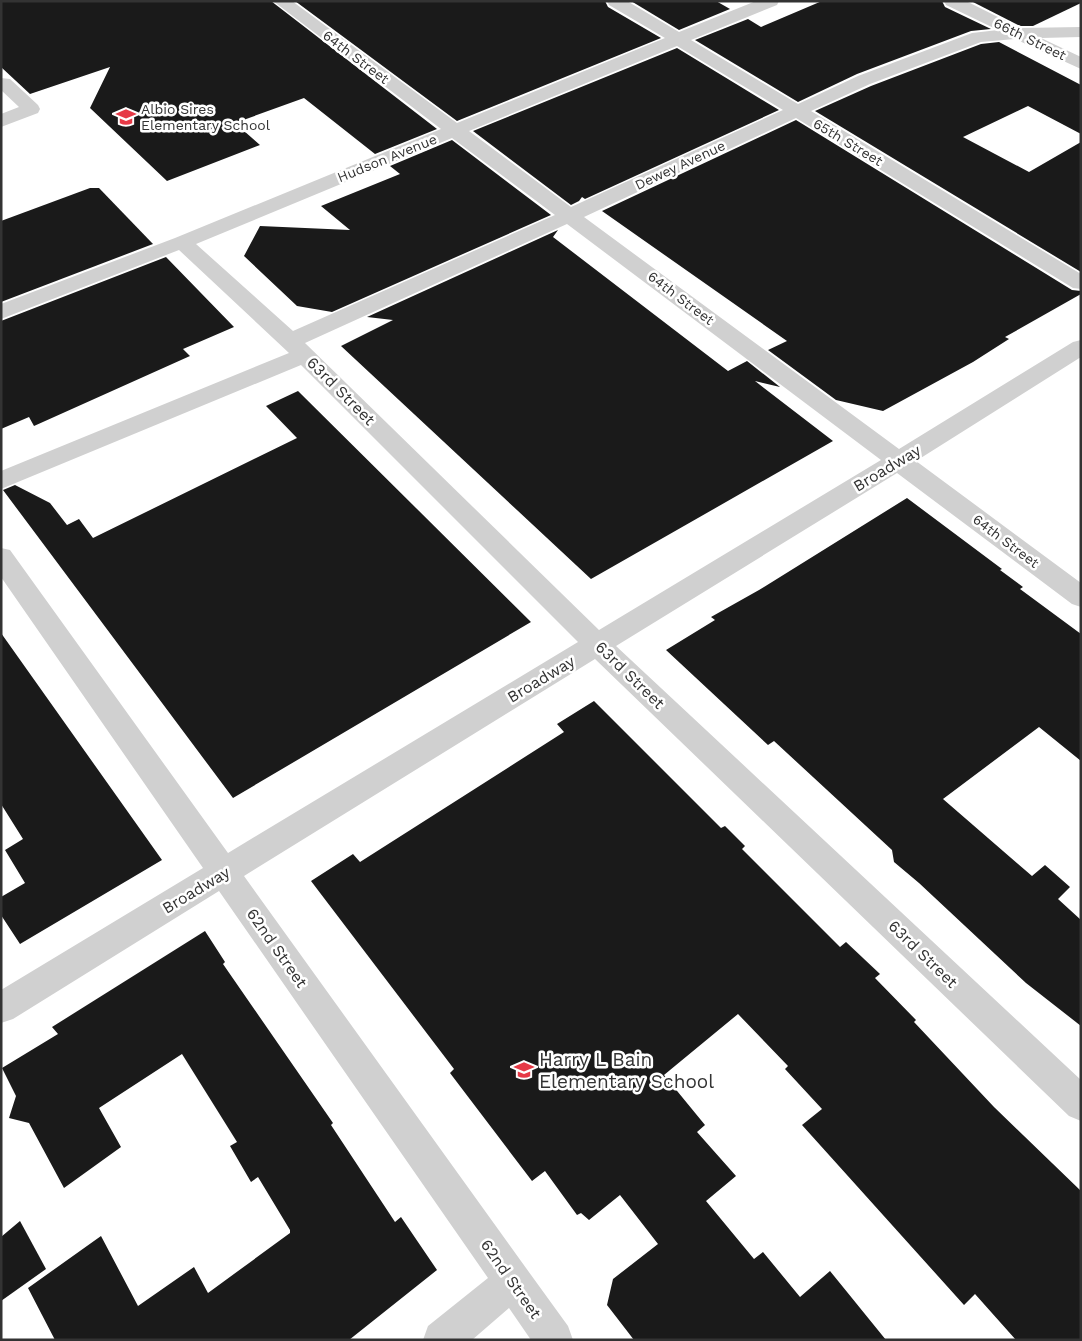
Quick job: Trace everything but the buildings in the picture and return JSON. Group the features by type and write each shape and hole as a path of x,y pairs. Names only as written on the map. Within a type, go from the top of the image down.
{"street":[{"name":"64th Street","path":"281,1 454,131 571,215 1081,597"},
{"name":"65th Street","path":"615,1 1081,283"},
{"name":"Hudson Avenue","path":"1,312 182,242 771,1"},
{"name":"66th Street","path":"952,1 1081,64"},
{"name":"Dewey Avenue","path":"1,482 297,348 571,215 864,80 978,37 1019,33 1081,32"},
{"path":"1,121 31,109 4,82"},
{"name":"63rd Street","path":"182,242 297,348 597,644 1081,1104"},
{"name":"Broadway","path":"1,1008 898,461 1081,347"},
{"name":"62nd Street","path":"1,557 554,1340"},
{"path":"442,1340 513,1281"}],"place":[{"name":"Albio Sires Elementary School","path":"126,117"},
{"name":"Harry L Bain Elementary School","path":"524,1070"}]}
